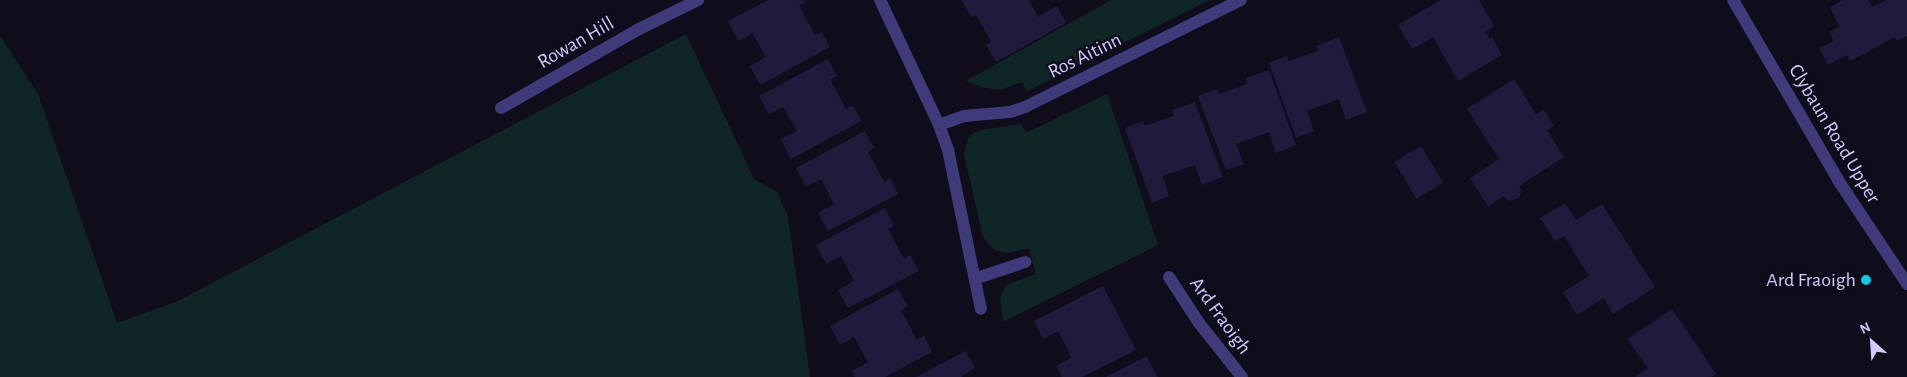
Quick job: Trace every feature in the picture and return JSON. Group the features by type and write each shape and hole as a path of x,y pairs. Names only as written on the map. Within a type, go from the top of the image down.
{"street":[{"name":"Rowan Hill","path":"501,108 639,29 698,0"},
{"path":"880,0 939,125 948,150 981,309"},
{"name":"Ros Aitinn","path":"939,125 964,116 1010,112 1025,107 1241,0"},
{"name":"Clybaun Road Upper","path":"1733,0 1838,180 1905,279"},
{"path":"976,278 1025,262"},
{"name":"Ard Fraoigh","path":"1169,277 1199,323 1242,377"}],"green space":[{"path":"1111,0 1209,0 1027,91 1022,82 1000,90 981,87 966,81"},
{"path":"686,34 754,179 777,192 788,217 810,377 0,377 0,36 38,94 117,323 178,301"},
{"path":"1107,94 1158,245 1003,322 1000,297 1006,285 1036,274 1029,248 1007,253 1000,252 993,249 983,237 964,155 968,139 973,133 981,130 1021,124 1026,133"}],"building":[{"path":"768,0 805,0 806,2 799,5 815,35 822,32 830,47 760,85 750,66 766,57 752,33 738,41 728,21"},
{"path":"961,0 1029,0 1038,17 1057,6 1066,23 996,62 986,45 991,42 984,29 976,15 972,18"},
{"path":"1441,0 1479,0 1494,26 1485,32 1490,39 1492,37 1502,55 1458,81 1433,37 1412,49 1398,25"},
{"path":"1843,0 1869,0 1872,7 1886,0 1907,0 1907,36 1896,41 1895,37 1850,61 1847,55 1828,65 1819,48 1834,41 1829,32 1840,27 1830,7"},
{"path":"1339,37 1367,112 1346,120 1339,99 1307,111 1314,131 1296,138 1269,63 1287,56 1289,61 1318,51 1316,46"},
{"path":"828,59 837,76 830,79 846,109 853,106 861,121 791,159 781,139 797,131 783,107 769,114 759,96"},
{"path":"1269,70 1296,145 1276,153 1269,132 1236,144 1244,164 1226,170 1198,96 1217,89 1219,94 1247,84 1246,78"},
{"path":"1514,79 1536,114 1544,110 1554,126 1547,130 1564,157 1519,186 1522,190 1519,198 1509,201 1504,196 1488,206 1470,178 1499,159 1467,109"},
{"path":"1195,102 1223,177 1202,185 1195,165 1163,176 1169,196 1152,203 1125,128 1143,121 1145,126 1174,116 1172,110"},
{"path":"865,131 874,148 868,152 884,182 890,178 898,194 828,231 818,213 834,204 821,179 806,187 796,168"},
{"path":"1421,146 1443,183 1417,199 1394,162"},
{"path":"1565,203 1576,220 1602,204 1655,287 1613,314 1604,298 1577,315 1563,292 1589,276 1564,236 1555,241 1540,218"},
{"path":"885,208 894,226 888,229 904,259 910,255 919,271 848,308 838,290 854,281 841,256 826,264 816,245"},
{"path":"1103,286 1136,350 1082,377 1062,377 1056,366 1071,358 1066,346 1058,331 1043,339 1034,321"},
{"path":"898,289 908,306 901,310 917,340 924,336 932,352 885,377 855,377 852,371 868,362 854,337 840,345 830,326"},
{"path":"1672,309 1716,374 1711,377 1635,377 1648,368 1627,339"},
{"path":"966,351 975,368 961,377 916,377"},
{"path":"1147,356 1157,377 1106,377"}],"place":[{"name":"Ard Fraoigh","path":"1866,280"}]}
